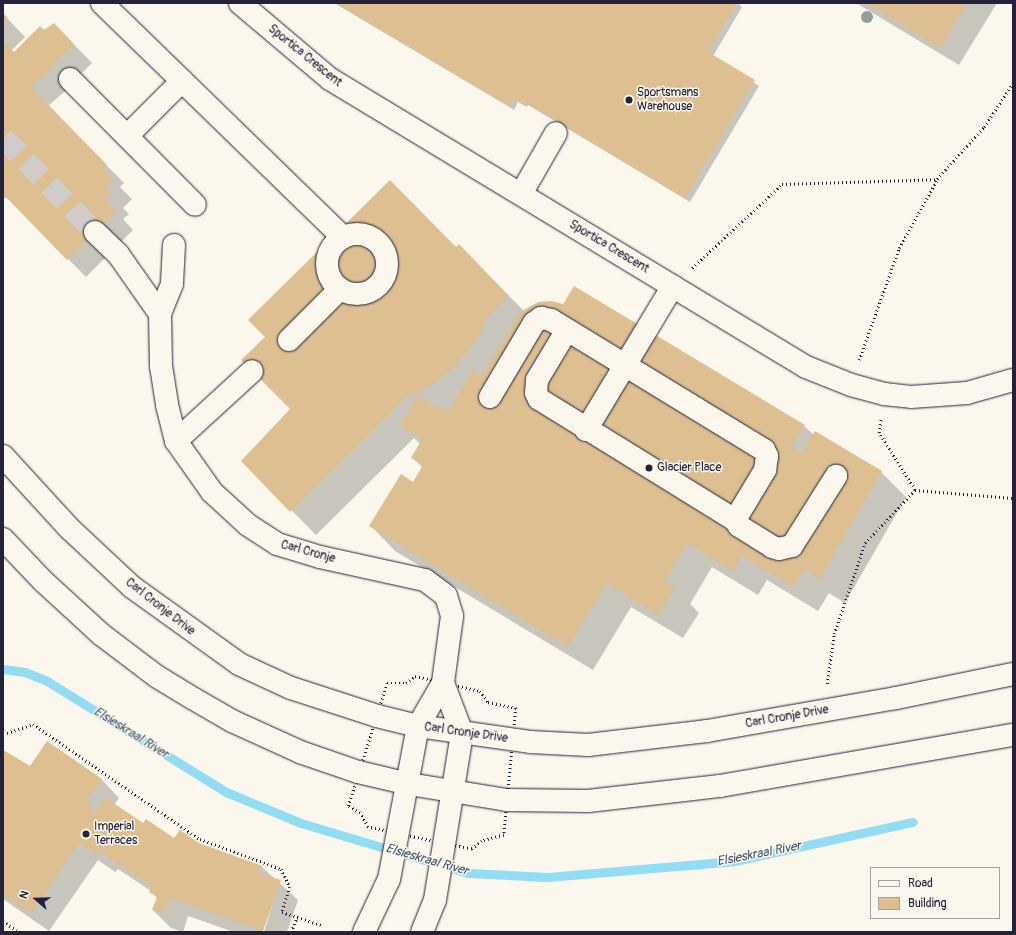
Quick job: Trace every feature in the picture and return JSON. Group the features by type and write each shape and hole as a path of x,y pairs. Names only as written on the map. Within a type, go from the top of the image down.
{"main road":[{"path":"102,3 342,237"},
{"name":"Sportica Crescent","path":"240,3 330,79 806,367 850,385 884,394 939,396 968,393 1013,380"},
{"path":"70,79 195,205"},
{"path":"127,136 182,81"},
{"path":"521,194 556,133"},
{"path":"96,232 118,254 160,314"},
{"path":"358,234 373,238 384,250 387,265 382,280 370,291 355,294 340,289 330,278 326,262 331,247 342,237 358,234"},
{"path":"160,314 172,284 174,245"},
{"path":"586,430 673,286"},
{"path":"289,340 340,289"},
{"name":"Carl Cronje","path":"160,314 162,366 176,441 212,492 248,525 277,544 320,557 426,580 446,596 452,616 443,683 418,726"},
{"path":"490,397 537,320 546,318 764,450 767,456 765,470 735,520"},
{"path":"568,330 537,380 536,393 544,404 735,520 739,526 772,547 786,548 796,541 836,476"},
{"path":"176,441 252,371"},
{"name":"Carl Cronje Drive","path":"3,456 70,529 132,587 238,664 291,688 377,716 418,726 530,742 588,745 707,731 824,711 1013,674"},
{"path":"3,538 49,587 102,635 151,672 194,699 232,721 300,752 358,772 409,784 514,800 588,801 720,786 1013,734"},
{"name":"Carl Cronje","path":"443,683 462,733"},
{"path":"364,932 375,913 390,879 409,784 418,726"},
{"path":"422,932 435,900 446,844 462,733"}],"path":[{"path":"850,385 899,248 937,180 984,127 1013,83"},
{"path":"673,286 782,184 937,180"},
{"path":"881,421 879,433 915,490"},
{"path":"915,490 1013,498"},
{"path":"824,711 829,665 839,621 865,543 915,490"},
{"path":"3,734 33,724 200,839 281,869 290,887 282,912 321,925"},
{"path":"291,932 297,917"},
{"path":"3,921 19,932"}],"building":[{"name":"Sportsmans Warehouse","path":"336,3 737,3 708,52 755,80 685,198 523,101 522,104 513,98 509,106"},
{"path":"866,3 968,3 940,48"},
{"path":"3,13 8,18 3,22"},
{"path":"54,23 74,44 52,66 54,67 31,87 107,165 103,168 114,180 105,189 111,195 105,200 116,211 67,260 3,194 3,41 14,52 40,26 44,30"},
{"path":"390,180 456,247 459,244 509,296 484,321 486,323 477,339 455,366 435,383 413,395 411,393 290,512 241,461 290,409 241,360 265,337 248,320"},
{"name":"Glacier Place","path":"574,286 805,425 791,447 802,454 815,431 882,471 820,579 804,569 794,587 742,556 733,571 687,543 664,582 675,588 658,615 607,583 568,647 369,526 401,474 413,482 423,465 411,458 422,439 400,426 418,396 440,410 442,406 449,411 473,370 481,376 522,311 538,302 551,301 563,304"},
{"name":"Imperial Terraces","path":"47,741 102,779 87,800 92,803 88,808 95,813 106,798 143,823 146,819 174,838 180,830 199,843 262,866 259,873 281,880 263,931 170,898 165,914 152,910 157,897 149,892 152,887 99,851 97,855 79,843 31,914 3,895 3,750 30,766"}],"waterway":[{"name":"Elsieskraal River","path":"3,669 25,672 47,681 226,792 301,823 468,873 548,877 735,861 913,822"}],"tunnel":[{"path":"3,138 95,232"}],"place":[{"name":"Sportsmans Warehouse","path":"629,100"},
{"name":"Glacier Place","path":"649,468"},
{"name":"Imperial Terraces","path":"86,834"}]}
